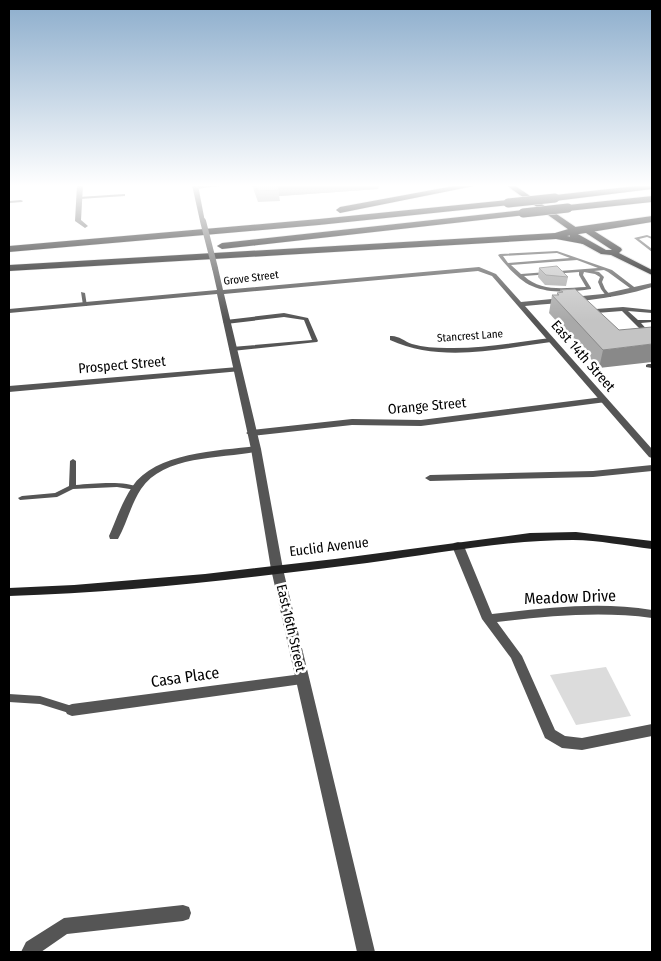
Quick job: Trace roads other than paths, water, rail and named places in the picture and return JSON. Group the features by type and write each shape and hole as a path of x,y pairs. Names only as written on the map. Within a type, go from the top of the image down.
{"highway":[{"path":"9,249 183,230"},
{"path":"9,249 229,230"},
{"path":"9,267 371,230"},
{"path":"556,236 575,230"},
{"path":"600,239 612,230"},
{"path":"9,267 556,236 583,241"}],"main road":[{"path":"613,253 618,250 588,232 575,230 571,234 604,252 613,253 652,273"},
{"name":"Euclid Avenue","path":"9,592 227,576 530,537 567,536 652,545"}],"street":[{"name":"East 16th Street","path":"205,230 256,449 277,569 366,952"},
{"name":"Grove Street","path":"9,311 221,293 269,286 479,269 494,275"},
{"name":"East 14th Street","path":"494,275 652,455"},
{"path":"518,304 609,296 652,285"},
{"name":"Stancrest Lane","path":"393,338 404,345 420,350 445,352 551,340"},
{"name":"Prospect Street","path":"9,389 238,369"},
{"name":"Orange Street","path":"252,433 352,422 420,423 604,400"},
{"path":"114,536 140,482 161,467 184,460 256,449"},
{"path":"430,478 593,474 652,468"},
{"path":"458,546 488,618 516,656 550,734 562,742 582,744 652,730"},
{"name":"Meadow Drive","path":"488,618 564,610 652,614"},
{"name":"Casa Place","path":"72,710 302,679"},
{"path":"30,952 32,948 64,926 183,913"}],"lane":[{"path":"652,238 647,236 636,238 652,251"},
{"path":"582,270 580,275 589,288 546,290 526,282 500,255 557,252 610,271 636,290"},
{"path":"507,264 577,259"},
{"path":"520,275 603,269"},
{"path":"582,270 602,276 600,282 609,296"},
{"path":"83,292 85,304"},
{"path":"584,299 603,318"},
{"path":"623,309 651,336"},
{"path":"596,310 652,311"},
{"path":"226,322 284,315 306,319 316,341 232,349"},
{"path":"637,322 652,320"},
{"path":"641,337 651,336"},
{"path":"72,488 73,461"},
{"path":"22,498 57,495 72,488 117,485 136,488"},
{"path":"9,698 40,700 72,710"}]}
